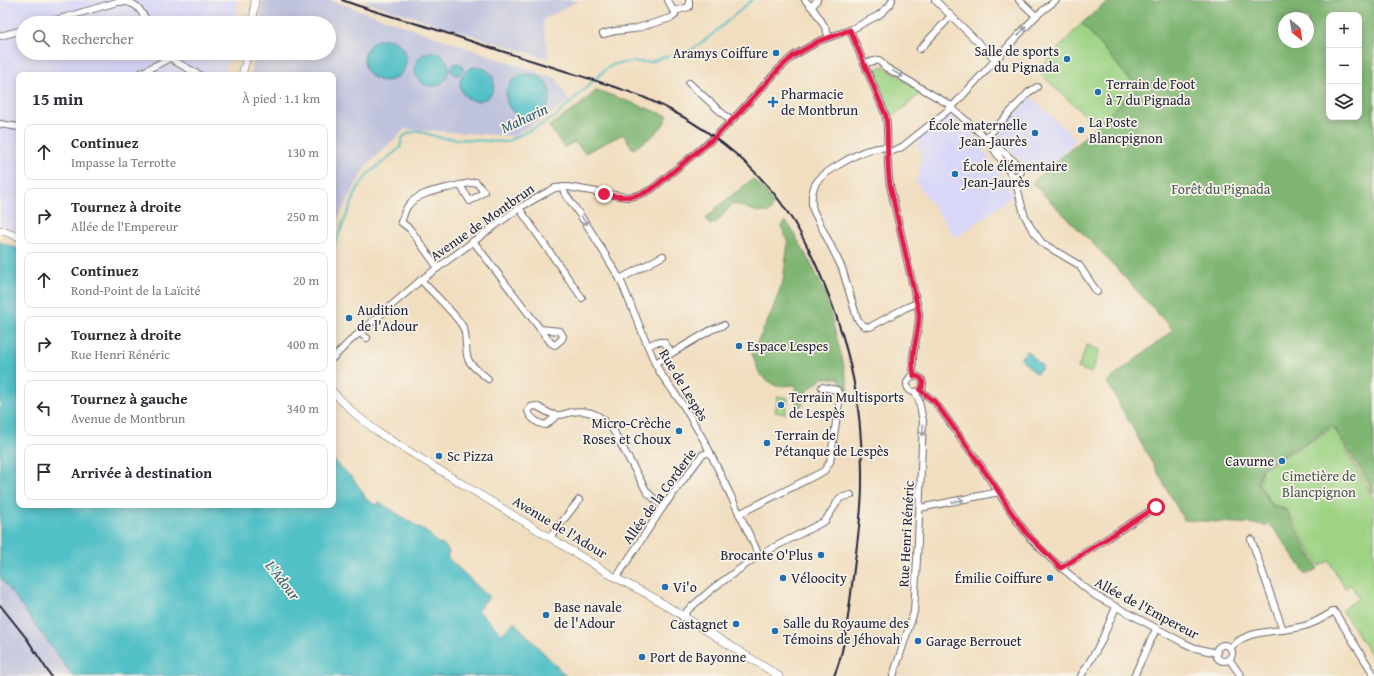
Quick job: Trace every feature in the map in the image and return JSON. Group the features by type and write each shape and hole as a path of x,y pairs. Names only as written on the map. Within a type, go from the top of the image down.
{"main road":[{"path":"254,16 255,0"},
{"path":"243,72 246,60"},
{"path":"0,230 16,236"},
{"name":"Avenue de l'Adour","path":"336,395 354,413 379,433 616,578 651,596 779,676"}],"street":[{"path":"668,0 672,9 675,11"},
{"path":"675,11 689,7 689,0"},
{"path":"805,0 823,23 830,37"},
{"path":"812,7 817,0"},
{"path":"563,187 626,198 644,194 710,142 731,122 779,69 793,56 819,41 850,30 879,14 890,5 892,0"},
{"path":"935,0 996,60"},
{"path":"1020,0 1036,16"},
{"path":"917,303 870,327 866,327 861,324 856,318 842,268 813,210 810,200 816,183 823,176 863,152 868,150 887,150 902,147 952,107 1036,16 1056,0"},
{"path":"70,16 117,2 126,1 136,5 143,16"},
{"path":"603,34 634,29 664,21 675,15 675,11"},
{"path":"920,48 951,16"},
{"path":"850,30 886,116 888,173 917,303 919,320 912,358 914,376"},
{"path":"0,36 16,32"},
{"path":"144,72 166,60"},
{"path":"173,60 194,72"},
{"path":"865,64 879,60 886,67 952,107 1020,166 1021,172 1017,176 1016,182 1024,214 1030,226 1042,243 1079,265 1097,292"},
{"path":"689,83 731,122"},
{"path":"986,138 1029,92 1037,87"},
{"path":"0,124 16,127"},
{"path":"986,138 1011,174 1013,176 1017,176"},
{"path":"438,268 410,229 401,222 406,208 421,195 460,185"},
{"name":"Avenue de Montbrun","path":"336,352 421,280 473,241 519,208 550,191 563,187"},
{"name":"Rue de Lespès","path":"563,187 564,192 589,228 620,279 655,363 683,405 710,452 758,555"},
{"path":"519,208 582,298"},
{"path":"473,241 540,329"},
{"path":"620,279 662,256"},
{"path":"421,280 446,306 463,328 467,344 468,359 474,367 488,379"},
{"path":"655,363 711,330 724,325"},
{"path":"359,333 367,338"},
{"path":"648,346 656,342 664,342 672,353"},
{"path":"914,376 919,376 923,380 923,385 918,391 910,390 907,386 908,380 914,376"},
{"path":"738,514 824,471 830,462 840,396 837,390 822,387"},
{"name":"Allée de l'Empereur","path":"918,391 935,402 975,457 1027,534 1061,568 1096,596 1156,629 1195,648 1216,653"},
{"name":"Rue Henri Rénéric","path":"893,676 914,612 923,421 918,391"},
{"path":"556,416 573,412 586,412 597,415 606,421 613,430 647,492 663,507"},
{"name":"Allée de la Corderie","path":"616,578 663,507 702,455 710,452"},
{"path":"920,508 999,492"},
{"path":"682,616 689,608 712,589 758,555 825,521 840,498 851,495"},
{"path":"550,537 579,500"},
{"path":"1061,568 1156,507"},
{"path":"1251,539 1283,630"},
{"path":"1081,676 1100,644 1116,607"},
{"path":"1230,648 1236,641 1254,633 1302,627 1334,611 1374,675"},
{"path":"1134,676 1156,629"},
{"path":"1229,660 1226,661 1219,659 1216,653 1220,647 1227,646 1230,648"},
{"path":"1229,660 1232,654 1230,648"},
{"path":"1229,660 1241,676"}],"shaded area":[{"path":"0,0 237,0 237,16 16,16 16,60 227,60 225,72 16,72 16,231 0,225"},
{"path":"262,0 330,0 557,79 569,101 514,136 405,129 366,166 336,221 336,72 252,72 254,60 336,60 336,16 261,16"},
{"path":"360,0 579,0 543,20 549,59"},
{"name":"École maternelle Jean-Jaurès","path":"1031,97 1076,139 1053,164 1034,172 999,139 1002,135 999,132"},
{"name":"École élémentaire Jean-Jaurès","path":"951,113 965,133 970,130 1014,195 956,238 915,180 918,178 922,153 916,145 921,142 918,138"},
{"path":"0,577 73,676 0,676"}],"green space":[{"name":"Forêt du Pignada","path":"1109,0 1374,0 1374,493 1334,426 1261,468 1258,483 1271,505 1286,511 1318,569 1306,574 1272,526 1184,520 1107,382 1173,330 1105,256 1032,183 1097,126 1136,87 1082,23"},
{"path":"1082,23 1136,87 1097,126 1037,71"},
{"path":"882,66 923,92 891,118 884,95 873,70"},
{"path":"597,90 668,116 658,131 649,139 633,149 623,134 585,153 574,142 564,148 549,126 577,107"},
{"path":"753,179 766,191 773,204 770,212 765,213 755,211 732,204 718,221 710,225 706,219 718,206"},
{"path":"785,221 791,228 810,262 825,293 851,400 845,399 843,385 838,378 823,378 806,392 803,404 797,409 795,385 776,386 760,375 751,351 758,341 771,314 783,281 788,243 781,226"},
{"path":"1087,345 1100,350 1091,373 1078,368"},
{"name":"Terrain Multisports de Lespès","path":"778,396 788,398 785,414 775,412"},
{"name":"Cimetière de Blancpignon","path":"1334,428 1374,499 1374,660 1342,610 1359,598 1351,585 1345,588 1329,561 1319,566 1287,510 1271,504 1260,483 1262,469"}],"water":[{"path":"381,39 389,39 397,42 403,48 406,60 403,72 397,78 389,81 381,81 373,78 367,72 364,64 364,56 367,48 373,42"},
{"path":"429,52 435,52 444,57 448,63 448,75 444,81 435,86 429,86 420,81 415,72 415,66 420,57"},
{"path":"455,63 459,63 463,69 459,75 455,75 451,71 451,67"},
{"path":"480,67 489,72 493,77 493,91 489,96 484,100 474,101 470,100 461,91 460,81 461,77 470,68"},
{"path":"528,74 540,78 546,84 550,96 546,108 540,114 528,118 516,114 510,108 506,96 510,84 516,78"},
{"name":"L'Adour","path":"0,242 16,248 16,508 336,508 336,462 353,479 362,491 365,498 376,506 379,502 429,534 438,543 445,546 449,553 447,556 450,560 489,597 478,610 502,634 514,622 566,676 73,676 0,577"},
{"path":"1027,351 1043,367 1036,374 1020,358"}],"waterway":[{"name":"Maharin","path":"336,241 358,188 368,174 400,148 402,138 408,133 419,131 441,138 506,142 554,118 607,68 615,64 651,62 663,57 687,53 709,37 752,0"}],"railway":[{"path":"342,0 608,85 643,97 664,107 685,118 724,144 759,176 788,213 813,258 836,314 848,356 857,398 861,441 862,498 845,636 841,656 834,676"},
{"path":"0,605 27,639 51,676"}],"place":[{"name":"Aramys Coiffure","path":"776,53"},
{"name":"Salle de sports du Pignada","path":"1067,59"},
{"name":"Terrain de Foot à 7 du Pignada","path":"1098,92"},
{"name":"Pharmacie de Montbrun","path":"773,102"},
{"name":"La Poste Blancpignon","path":"1081,130"},
{"name":"École maternelle Jean-Jaurès","path":"1035,133"},
{"name":"École élémentaire Jean-Jaurès","path":"955,174"},
{"name":"Audition de l'Adour","path":"349,318"},
{"name":"Espace Lespes","path":"739,346"},
{"name":"Terrain Multisports de Lespès","path":"781,405"},
{"name":"Micro-Crèche Roses et Choux","path":"679,431"},
{"name":"Terrain de Pétanque de Lespès","path":"767,443"},
{"name":"Sc Pizza","path":"439,456"},
{"name":"Cavurne","path":"1282,461"},
{"name":"Brocante O'Plus","path":"821,555"},
{"name":"Véloocity","path":"783,578"},
{"name":"Émilie Coiffure","path":"1050,578"},
{"name":"Vi'o","path":"665,587"},
{"name":"Base navale de l'Adour","path":"546,615"},
{"name":"Castagnet","path":"736,624"},
{"name":"Salle du Royaume des Témoins de Jéhovah","path":"775,631"},
{"name":"Garage Berrouet","path":"918,641"},
{"name":"Port de Bayonne","path":"642,657"}],"route":[{"path":"604,194 626,198 644,194 652,189 715,137 793,56 819,41 850,30 886,116 888,173 890,185 919,313 918,333 912,358 914,376 919,376 923,380 923,385 920,390 935,402 979,463 1027,534 1061,568 1156,507"}]}
